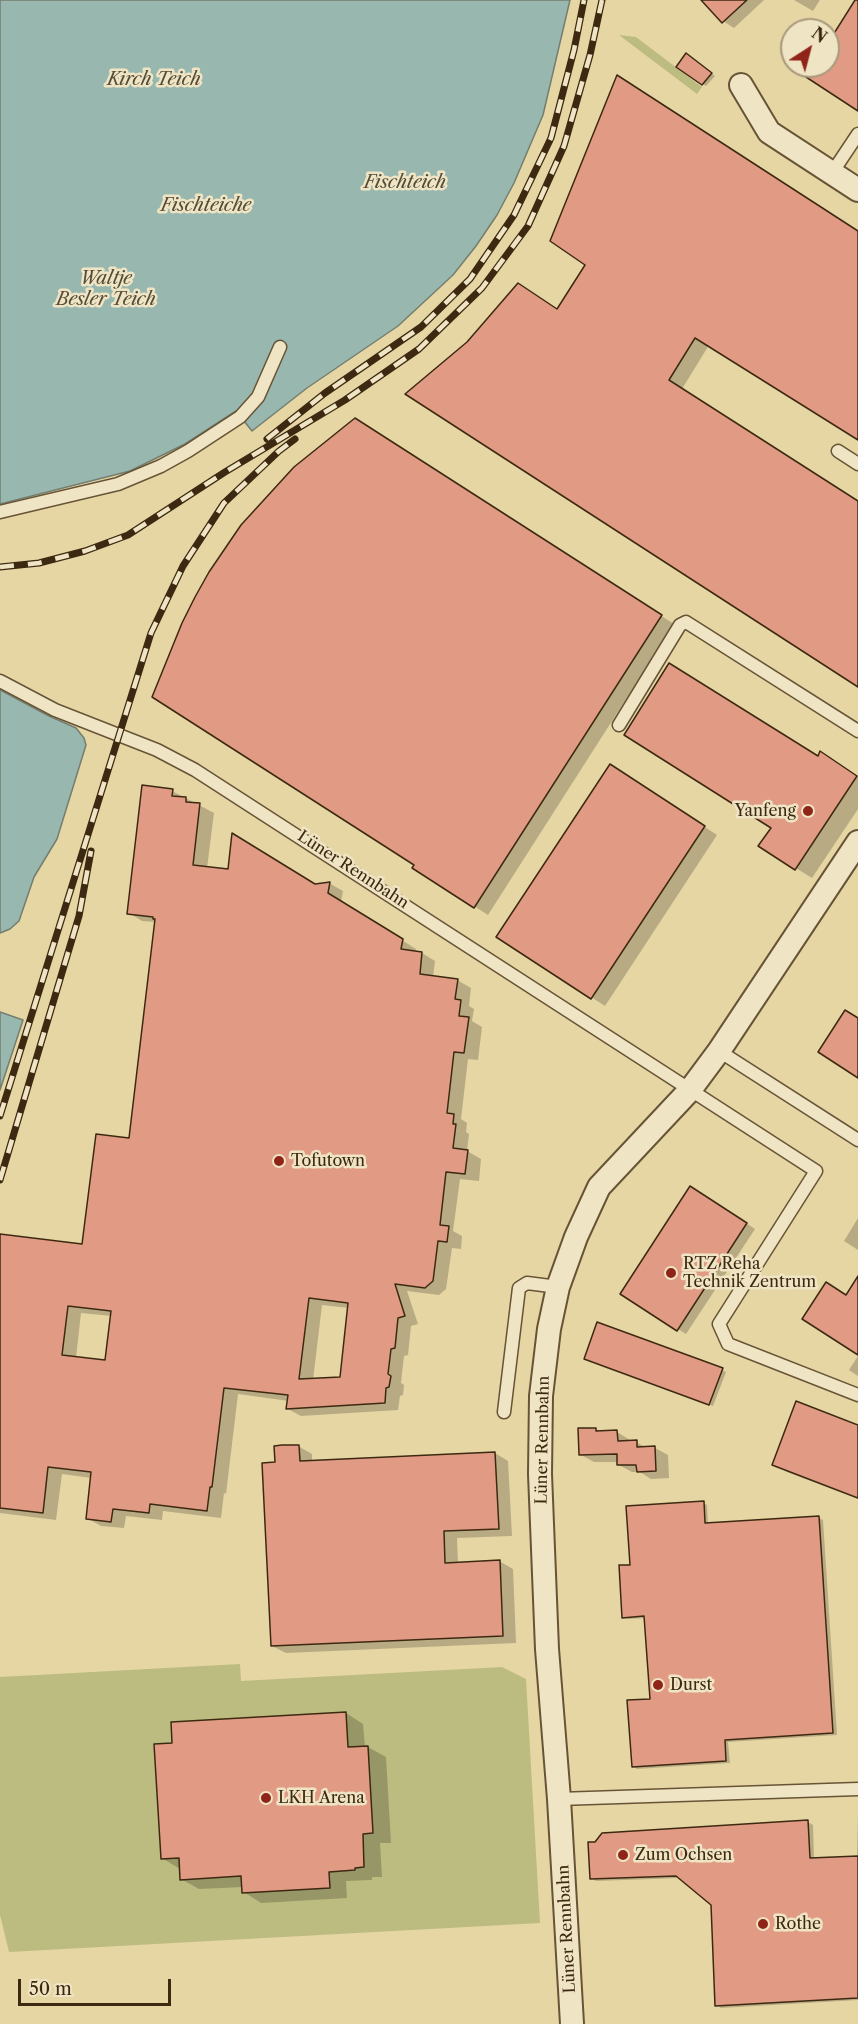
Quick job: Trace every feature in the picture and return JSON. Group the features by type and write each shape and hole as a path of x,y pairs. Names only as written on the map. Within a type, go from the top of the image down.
{"street":[{"path":"741,86 769,132 858,190"},
{"name":"Lüner Rennbahn","path":"572,2024 559,1799 547,1650 540,1474 541,1396 549,1329 558,1287 576,1237 599,1187 690,1090 719,1051 858,842"}],"lane":[{"path":"832,173 858,134"},
{"path":"0,512 118,484 161,466 188,451 240,417 258,397 280,347"},
{"path":"838,451 858,464"},
{"path":"619,725 680,625 686,622 858,731"},
{"name":"Lüner Rennbahn","path":"0,681 55,710 157,750 195,770 690,1090"},
{"path":"719,1051 858,1140"},
{"path":"690,1090 816,1171 719,1323 728,1344 858,1395"},
{"path":"504,1412 519,1288 527,1283 558,1287"},
{"path":"559,1799 858,1789"}],"green space":[{"path":"619,35 636,37 702,87 697,94"},
{"name":"LKH Arena","path":"240,1664 241,1681 502,1667 526,1679 540,1923 9,1952 0,1915 0,1677"}],"water":[{"name":"Fischteiche","path":"0,0 570,0 543,115 514,183 497,215 453,275 398,326 307,388 252,431 236,411 185,444 130,471 0,504"},
{"path":"0,690 76,728 84,738 86,745 57,839 34,877 19,921 10,929 0,933"},
{"path":"0,1012 23,1020 0,1090"}],"building":[{"path":"701,0 747,0 722,23"},
{"path":"855,0 858,0 858,111 808,78 840,78 840,24"},
{"path":"686,53 712,73 702,85 676,67"},
{"path":"617,75 858,231 858,440 695,338 669,380 858,501 858,687 405,394 467,342 518,283 557,309 585,265 550,241"},
{"path":"355,418 662,615 474,908 412,868 414,865 152,697 195,597 241,525 294,467"},
{"path":"669,663 818,756 820,751 857,776 795,870 758,846 771,828 624,735"},
{"path":"610,764 705,826 591,999 496,937"},
{"name":"Tofutown","path":"142,785 173,789 172,796 186,797 186,802 200,803 193,865 228,869 232,833 315,884 330,882 328,893 403,939 401,949 422,952 420,974 458,979 455,999 461,1000 459,1016 469,1017 464,1053 454,1052 447,1113 454,1114 453,1124 456,1124 453,1148 468,1150 465,1174 446,1172 440,1225 449,1226 447,1242 438,1241 433,1281 425,1288 395,1284 405,1316 398,1318 395,1348 391,1349 388,1374 391,1376 389,1387 386,1388 385,1403 286,1409 288,1395 224,1388 207,1511 150,1504 149,1513 113,1509 111,1522 86,1519 91,1472 48,1467 43,1513 0,1508 0,1234 82,1244 96,1134 129,1138 155,919 127,914","holes":["309,1298 348,1303 340,1377 299,1379","68,1306 111,1311 105,1360 62,1355"]},
{"path":"845,1010 858,1018 858,1078 818,1052"},
{"path":"690,1186 747,1223 677,1331 620,1294"},
{"path":"858,1276 858,1355 802,1319 826,1282 846,1295"},
{"path":"597,1322 723,1368 709,1405 584,1359"},
{"path":"796,1401 858,1425 858,1498 772,1465"},
{"path":"578,1428 596,1428 596,1431 617,1430 618,1441 637,1440 637,1447 655,1446 656,1471 637,1472 636,1465 617,1465 617,1454 579,1455"},
{"path":"299,1445 300,1461 495,1452 499,1529 444,1531 445,1563 500,1560 503,1636 271,1646 262,1463 275,1462 274,1446"},
{"path":"704,1501 705,1523 819,1516 833,1733 725,1740 726,1761 632,1767 627,1700 650,1699 644,1616 622,1618 619,1565 630,1565 626,1506"},
{"path":"346,1712 348,1747 368,1746 373,1833 363,1834 364,1867 329,1872 330,1888 242,1893 241,1876 180,1880 179,1858 161,1859 154,1744 172,1743 171,1722"},
{"path":"808,1820 810,1858 858,1856 858,1998 715,2006 711,1905 676,1876 590,1879 588,1842 595,1842 602,1833"}],"railway":[{"path":"267,439 325,393 421,327 470,279 514,215 551,138 574,50 584,0"},
{"path":"0,567 39,563 85,551 128,535 225,472 345,400 419,349 482,288 528,226 564,146 590,55 602,0"},
{"path":"0,1116 151,633 183,566 224,503 295,439"},
{"path":"0,1180 79,916 91,851"}],"place":[{"name":"Yanfeng","path":"808,811"},
{"name":"Tofutown","path":"279,1161"},
{"name":"RTZ Reha Technik Zentrum","path":"671,1273"},
{"name":"Durst","path":"658,1685"},
{"name":"LKH Arena","path":"266,1798"},
{"name":"Zum Ochsen","path":"623,1855"},
{"name":"Rothe","path":"763,1924"}],"water label":[{"name":"Kirch Teich","path":"154,80"},
{"name":"Fischteich","path":"405,183"},
{"name":"Waltje Besler Teich","path":"106,289"}]}
